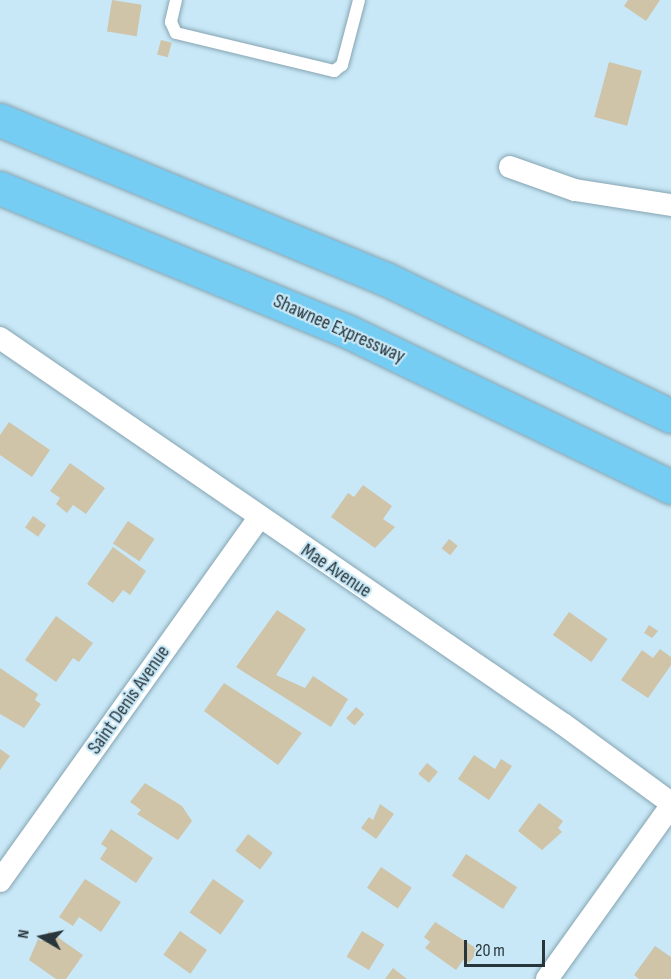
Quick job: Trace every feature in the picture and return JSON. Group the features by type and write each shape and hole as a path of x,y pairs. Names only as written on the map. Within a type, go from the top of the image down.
{"highway":[{"path":"0,120 386,279 671,416"},
{"name":"Shawnee Expressway","path":"0,188 347,331 671,487"}],"street":[{"path":"510,167 575,190 671,205"},
{"name":"Mae Avenue","path":"0,338 258,519 563,724 671,804"},
{"name":"Saint Denis Avenue","path":"0,881 258,519"},
{"path":"548,979 671,804"}],"lane":[{"path":"176,0 171,22 176,33 334,71 342,65 358,0"}],"building":[{"path":"112,0 142,5 137,36 107,32"},
{"path":"628,0 660,0 646,21 624,6"},
{"path":"161,40 172,43 168,57 157,54"},
{"path":"609,62 642,71 627,126 594,117"},
{"path":"9,422 50,450 32,477 0,455 0,435"},
{"path":"70,463 105,488 86,514 73,505 67,513 56,504 60,498 50,491"},
{"path":"363,485 392,506 383,519 395,527 375,548 331,517 348,493 354,497"},
{"path":"33,516 46,525 38,537 25,527"},
{"path":"128,521 155,539 139,561 113,543"},
{"path":"449,539 458,546 450,555 442,548"},
{"path":"113,547 146,571 130,595 123,590 113,603 87,584"},
{"path":"277,610 306,629 276,675 305,688 313,676 348,699 331,727 236,667"},
{"path":"569,612 608,639 591,662 553,635"},
{"path":"56,616 93,643 79,662 73,658 56,682 25,660"},
{"path":"649,625 658,631 652,638 644,633"},
{"path":"660,649 671,657 671,665 648,698 621,680 642,650 653,658"},
{"path":"0,668 38,694 35,700 41,704 24,728 0,714"},
{"path":"224,683 302,733 278,765 204,711"},
{"path":"356,707 364,714 354,726 346,718"},
{"path":"0,749 10,756 0,770"},
{"path":"474,755 495,769 501,759 512,766 489,800 458,779"},
{"path":"427,763 438,772 429,783 418,774"},
{"path":"145,783 182,806 192,821 178,840 137,814 141,810 130,802"},
{"path":"539,803 563,821 558,828 562,832 542,850 518,831"},
{"path":"380,804 394,814 376,839 361,828 369,817 373,820"},
{"path":"111,829 153,858 136,883 100,859 107,848 101,844"},
{"path":"248,834 273,853 260,869 235,851"},
{"path":"466,854 517,887 503,909 452,876"},
{"path":"381,867 412,888 398,908 367,888"},
{"path":"85,879 121,902 101,932 79,917 73,926 59,917"},
{"path":"213,879 244,901 221,934 189,913"},
{"path":"435,922 479,950 469,963 464,959 456,970 425,948 430,942 424,937"},
{"path":"49,931 83,955 66,979 56,979 29,960 38,939 42,941"},
{"path":"180,931 207,950 190,974 163,955"},
{"path":"362,931 384,944 369,970 347,957"},
{"path":"655,946 671,957 671,979 639,979 634,975"},
{"path":"393,968 407,979 385,979"}]}
